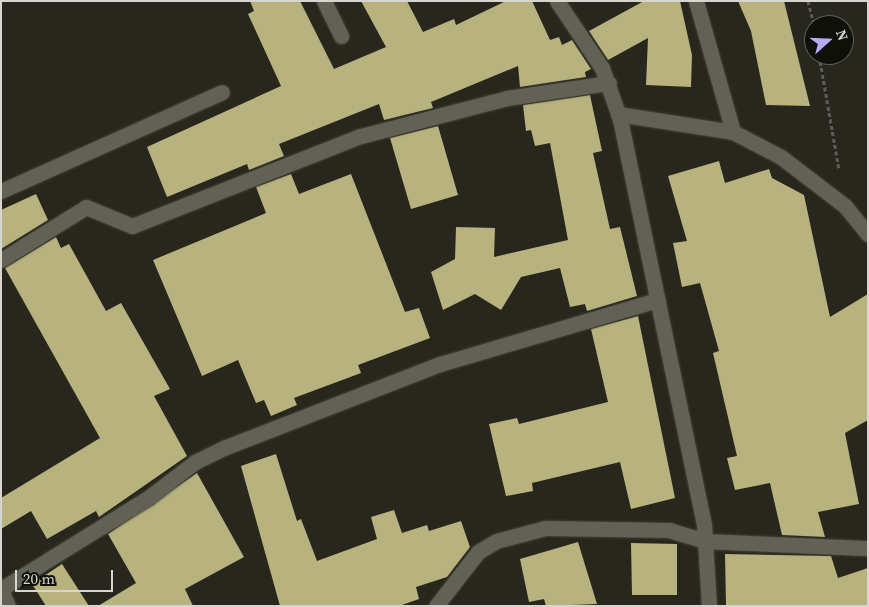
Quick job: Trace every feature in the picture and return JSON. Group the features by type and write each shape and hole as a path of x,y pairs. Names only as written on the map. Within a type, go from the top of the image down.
{"street":[{"path":"324,1 341,36"},
{"path":"557,1 590,46 609,83 618,114 658,300 706,541 709,606"},
{"path":"696,1 733,132"},
{"path":"1,260 86,207 132,226 361,136 507,98 609,83"},
{"path":"1,191 222,92"},
{"path":"618,114 733,132 781,157 845,206 868,234"},
{"path":"8,606 1,589 148,498 195,462 226,447 440,364 658,300"},
{"path":"436,606 478,552 518,533 544,528 670,530 706,541 868,548"}],"path":[{"path":"808,1 812,15"},
{"path":"821,65 845,206"}],"building":[{"path":"250,1 300,1 334,69 386,47 361,1 407,1 423,32 454,19 456,25 506,1 532,1 550,40 559,37 562,45 572,40 591,69 585,72 586,77 520,87 518,66 431,102 433,108 384,120 379,104 279,144 284,156 249,170 247,164 167,197 147,147 281,86 248,14 254,11"},
{"path":"644,1 680,1 692,55 691,87 646,85 648,38 608,60 589,31"},
{"path":"738,1 784,1 810,106 766,105 751,31"},
{"path":"590,95 602,151 593,153 610,229 620,227 637,296 587,311 585,304 570,307 560,268 521,277 501,310 475,294 443,310 431,272 455,259 456,227 495,228 494,257 568,240 550,143 535,146 531,130 526,131 523,105"},
{"path":"438,126 458,195 411,209 390,138"},
{"path":"719,161 725,183 769,169 772,178 804,195 830,317 868,294 868,420 845,433 859,504 818,512 825,537 782,535 770,483 735,490 727,458 737,456 713,353 719,351 700,283 682,287 673,243 687,241 668,176"},
{"path":"291,174 299,194 351,174 405,312 419,308 430,338 358,365 361,373 294,398 297,405 271,416 264,400 256,403 238,360 202,376 153,260 266,213 256,187"},
{"path":"36,194 48,220 1,249 1,210"},
{"path":"56,237 61,248 69,244 106,311 121,303 170,389 154,396 187,456 99,517 96,511 47,539 31,511 1,529 1,498 100,438 5,268"},
{"path":"638,316 675,498 631,509 620,462 532,483 533,491 506,496 489,424 517,418 519,424 608,402 591,329"},
{"path":"276,454 297,521 301,519 317,561 377,539 371,517 394,510 402,533 427,525 429,531 461,521 470,547 447,577 416,587 419,599 399,606 280,606 241,466"},
{"path":"197,473 244,557 185,589 193,606 98,606 136,583 108,534"},
{"path":"578,542 597,604 546,606 544,599 529,602 520,559"},
{"path":"631,543 677,544 677,595 632,595"},
{"path":"725,554 831,556 838,578 868,568 868,606 726,606"},
{"path":"62,564 89,606 46,606 32,584"}]}
